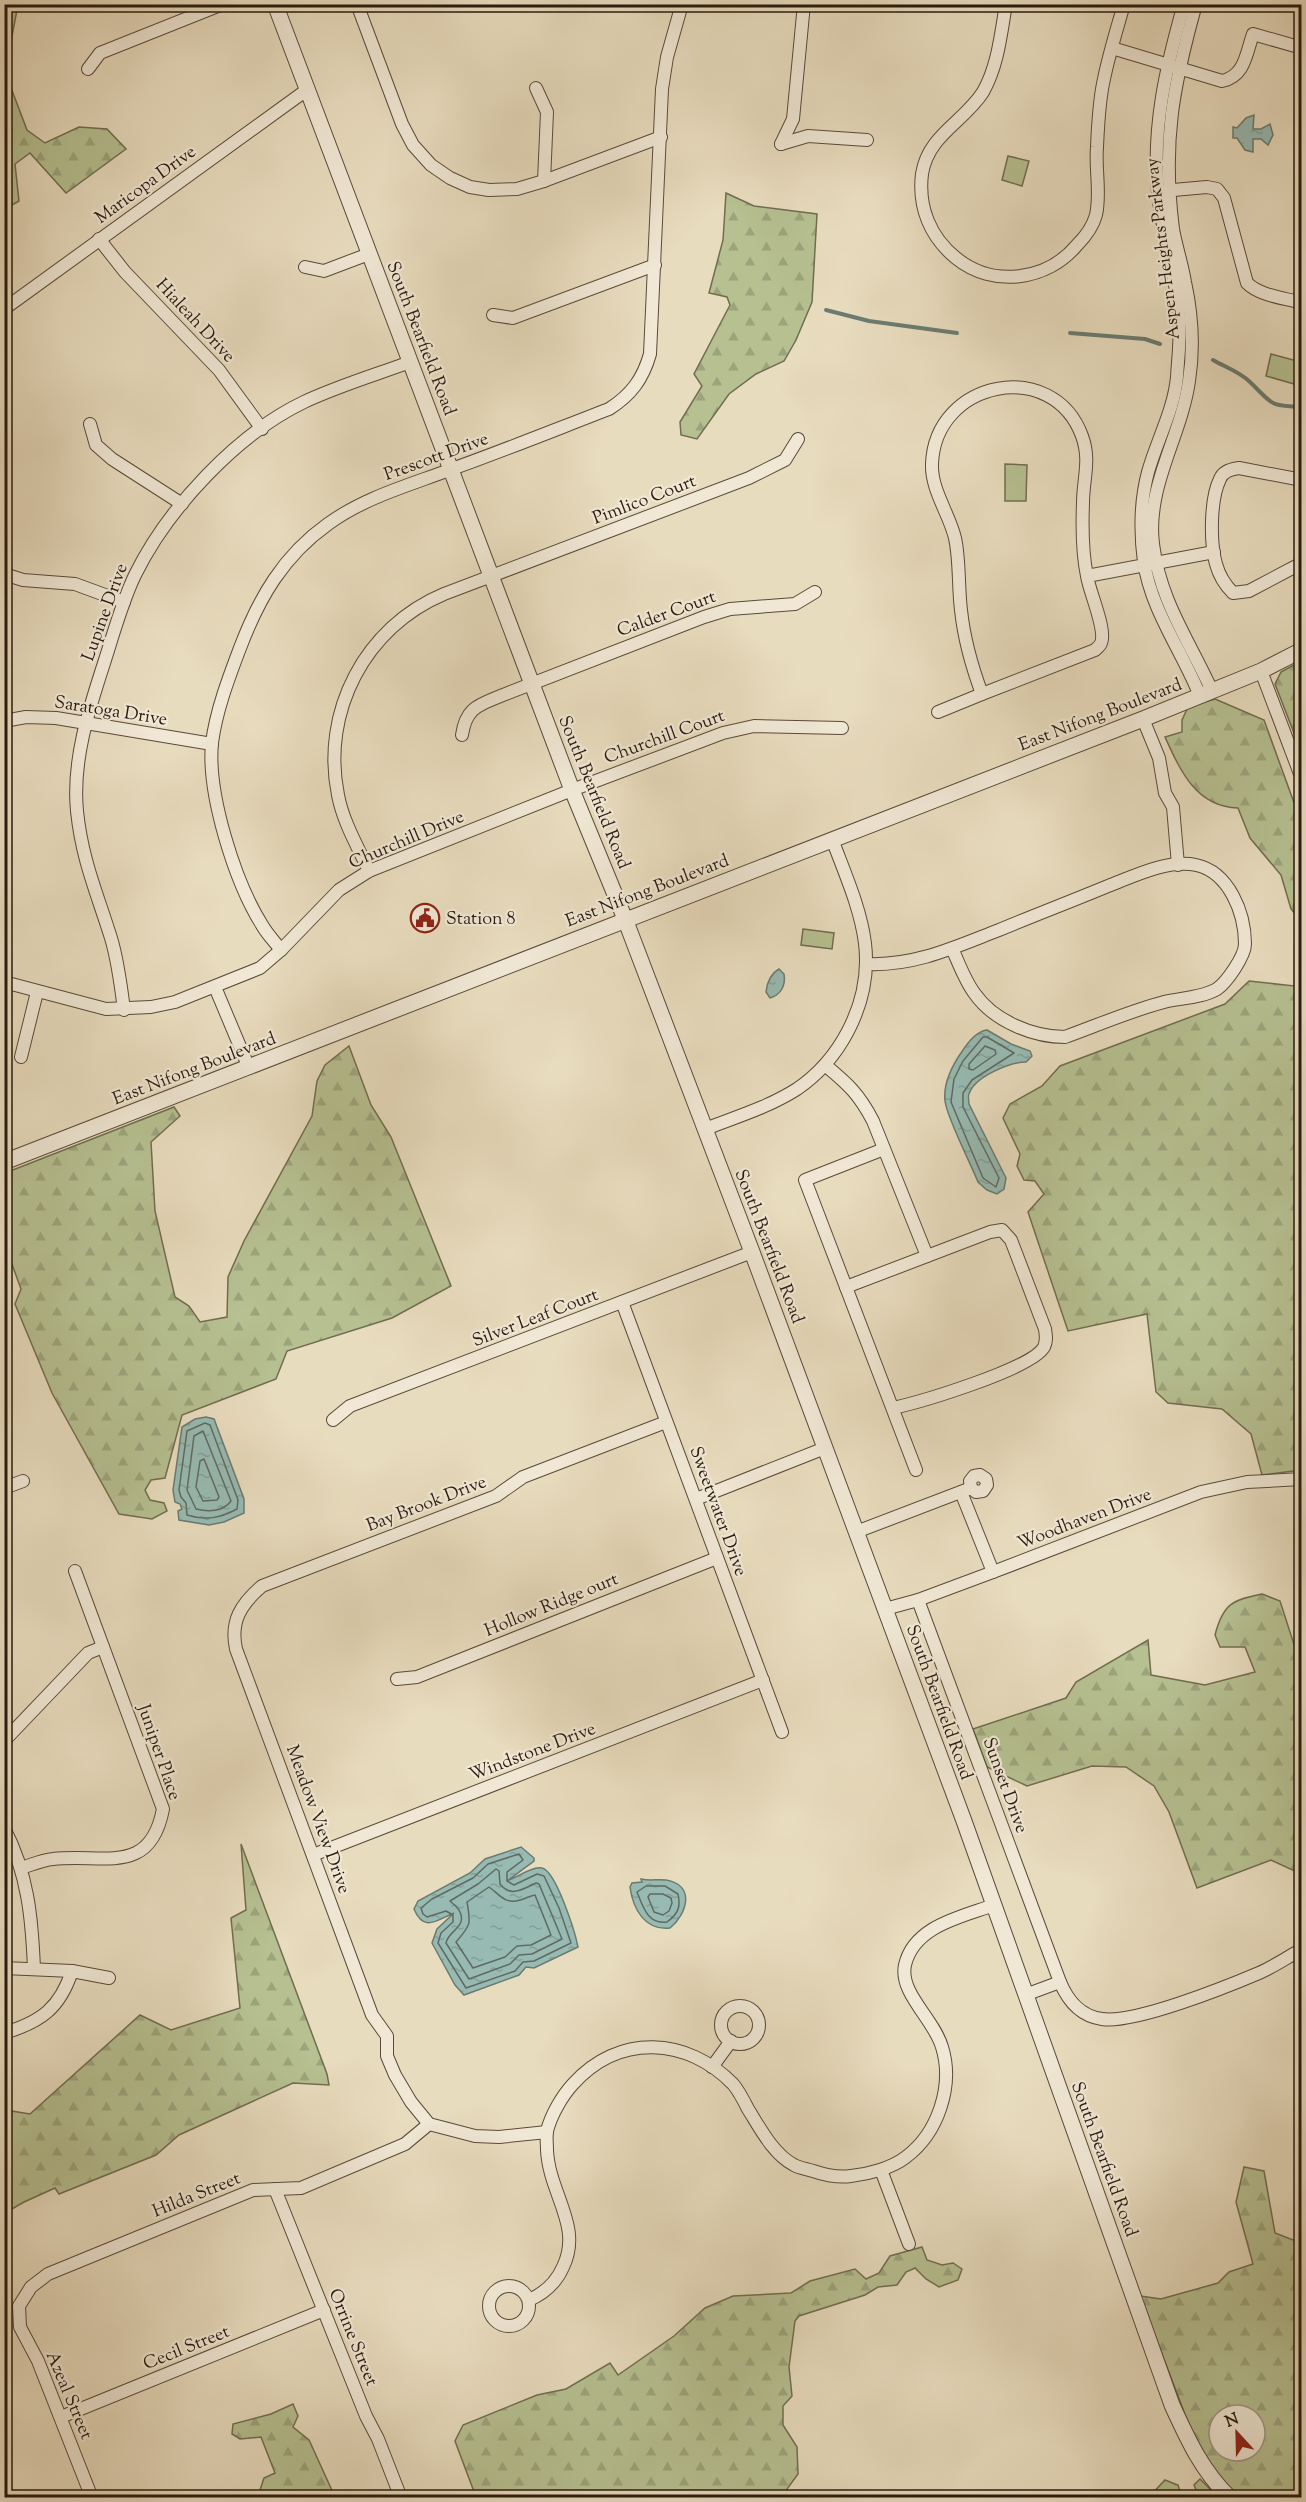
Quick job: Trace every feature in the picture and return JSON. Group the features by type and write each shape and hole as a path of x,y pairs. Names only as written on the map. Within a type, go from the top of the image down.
{"street":[{"path":"88,69 100,53 223,4"},
{"name":"South Bearfield Road","path":"275,4 572,790 625,919 752,1252 994,1905 1172,2405 1203,2469 1230,2498"},
{"path":"357,4 402,124 413,145 431,165 450,178 470,187 489,190 517,189 661,137"},
{"name":"Prescott Drive","path":"281,950 262,926 251,905 224,835 217,811 213,782 212,744 222,702 254,610 278,572 302,546 328,524 372,499 609,410 631,394 645,372 650,354 664,78 667,57 682,4"},
{"path":"804,4 794,119 781,144 808,136 867,140"},
{"path":"1006,4 994,67 984,90 972,106 939,137 928,155 922,181 924,211 929,226 943,248 964,265 984,274 1002,277 1026,276 1049,269 1071,253 1087,234 1096,215 1096,149 1103,81 1124,4"},
{"name":"Aspen Heights Parkway","path":"1184,4 1172,66 1164,191 1191,318 1189,382 1158,480 1153,511 1150,565 1168,605 1187,664 1206,693"},
{"name":"Aspen Heights Parkway","path":"1172,66 1196,4"},
{"path":"1112,48 1222,81 1234,78 1240,71 1253,34 1302,48"},
{"path":"536,88 547,112 544,181"},
{"name":"Maricopa Drive","path":"4,309 308,89"},
{"path":"1164,191 1207,187 1217,189 1224,198 1247,283 1261,292 1302,303"},
{"name":"Hialeah Drive","path":"99,239 124,272 219,370 262,429"},
{"path":"305,267 324,271 369,254"},
{"path":"493,315 513,318 655,266"},
{"name":"Lupine Drive","path":"123,1010 114,949 88,873 81,840 77,780 85,723 124,602 145,555 182,504 232,450 303,403 410,362"},
{"path":"938,712 1095,650 1102,642 1103,632 1090,593 1083,557 1083,501 1088,466 1082,436 1075,421 1053,400 1037,392 1014,387 992,389 974,395 959,405 945,422 936,444 932,465 935,486 955,536 961,610 967,648 982,694"},
{"path":"90,424 96,445 112,459 182,504"},
{"name":"Pimlico Court","path":"369,871 346,822 338,797 334,767 334,741 339,711 353,676 372,648 396,622 422,603 749,478 785,460 798,439"},
{"path":"1302,480 1239,468 1226,472 1220,479 1211,516 1214,552 1225,585 1233,592 1249,591 1302,563"},
{"path":"1087,576 1214,552"},
{"path":"4,574 23,580 75,584 124,602"},
{"name":"Calder Court","path":"462,735 464,721 473,708 532,683 704,617 730,609 795,604 815,592"},
{"name":"East Nifong Boulevard","path":"4,1162 1143,719 1261,671 1302,650"},
{"path":"1261,671 1302,779"},
{"name":"Saratoga Drive","path":"4,721 26,717 46,718 212,744"},
{"path":"1143,719 1159,758 1165,793 1173,807 1178,865"},
{"name":"Churchill Court","path":"572,790 740,728 754,726 842,728"},
{"name":"Churchill Drive","path":"4,982 106,1009 123,1010 175,1002 260,968 281,950 339,890 369,871 572,790"},
{"path":"705,1129 772,1103 797,1089 825,1065 842,1043 855,1018 865,989 868,964 858,908 832,839"},
{"path":"868,964 892,965 915,961 1126,879 1178,865 1194,864 1209,869 1222,880 1230,890 1245,929 1245,949 1238,963 1218,988 1162,1003 1065,1037 1049,1037 1019,1028 985,1006 974,993 952,948"},
{"path":"215,987 249,1068"},
{"path":"21,1057 37,992"},
{"path":"825,1065 852,1087 864,1104 927,1256"},
{"path":"884,1149 805,1180 916,1470"},
{"path":"846,1287 990,1232 1002,1230 1011,1240 1047,1338 1044,1348 1022,1363 956,1391 893,1408"},
{"name":"Silver Leaf Court","path":"333,1420 350,1407 752,1252"},
{"name":"Sweetwater Drive","path":"622,1302 782,1732"},
{"name":"Bay Brook Drive","path":"239,1611 248,1598 262,1586 496,1496 523,1477 666,1422"},
{"path":"696,1499 825,1448"},
{"name":"Woodhaven Drive","path":"885,1609 918,1600 1201,1492 1247,1482 1302,1479"},
{"path":"4,1488 23,1481"},
{"path":"856,1532 966,1490 993,1572"},
{"name":"Hollow Ridge ourt","path":"397,1679 417,1677 717,1558"},
{"name":"Juniper Place","path":"21,1868 52,1859 127,1858 150,1845 159,1826 163,1809 75,1571"},
{"name":"Sunset Drive","path":"918,1600 1060,1982 1066,1997 1075,2007 1101,2019 1118,2020 1162,2008 1260,1972 1299,1951"},
{"name":"Meadow View Drive","path":"239,1611 234,1636 237,1649 372,2015 387,2036 387,2056 411,2102 429,2124"},
{"path":"4,1741 88,1653 103,1647"},
{"name":"Windstone Drive","path":"313,1855 763,1680"},
{"path":"4,1828 21,1868 31,1916 34,1969"},
{"path":"529,2300 544,2293 560,2276 569,2255 571,2238 553,2186 548,2163 547,2132 557,2108 572,2084 611,2056 632,2049 653,2046 679,2050 712,2067 735,2086 768,2140 793,2165 833,2176 849,2176 881,2170 905,2158 920,2144 940,2110 944,2092 946,2070 943,2049 935,2027 908,1991 904,1978 906,1963 923,1934 994,1905"},
{"path":"4,1968 72,1971 109,1978"},
{"path":"4,2033 43,2016 57,2004 65,1992 72,1971"},
{"path":"1025,1995 1060,1982"},
{"path":"712,2067 731,2041"},
{"path":"429,2124 475,2136 499,2137 547,2132"},
{"name":"Hilda Street","path":"20,2306 31,2287 48,2274 253,2190 301,2188 355,2167 405,2144 429,2124"},
{"path":"881,2170 909,2244"},
{"name":"Orrine Street","path":"275,2189 400,2498"},
{"name":"Azeal Street","path":"20,2306 20,2327 38,2361 92,2498"},
{"name":"Cecil Street","path":"61,2416 324,2310"}],"green space":[{"path":"5,5 18,5 5,72"},
{"path":"5,72 27,130 45,143 79,127 107,129 126,149 66,193 30,153 15,164 19,201 5,209"},
{"path":"1008,156 1029,161 1022,186 1002,180"},
{"path":"726,193 754,206 817,214 812,302 796,340 784,361 756,374 729,394 697,439 681,435 680,422 702,386 694,374 730,305 727,297 709,293 723,240"},
{"path":"1271,354 1301,362 1301,386 1266,376"},
{"path":"1005,464 1027,465 1026,501 1005,501"},
{"path":"1301,661 1301,751 1275,684 1281,672"},
{"path":"1215,699 1264,720 1301,822 1301,921 1291,909 1281,875 1250,838 1238,808 1223,806 1200,794 1184,774 1165,737 1182,732 1182,720 1188,707"},
{"path":"803,929 834,933 832,949 801,945"},
{"path":"1301,963 1301,1470 1262,1475 1251,1434 1222,1409 1168,1403 1156,1392 1147,1314 1068,1331 1028,1212 1044,1194 1035,1181 1024,1180 1017,1166 1020,1154 1003,1118 1010,1104 1042,1086 1060,1066 1225,1004 1249,981 1294,986"},
{"path":"349,1046 371,1105 391,1137 451,1286 392,1318 287,1351 276,1379 182,1415 165,1478 151,1480 145,1490 150,1500 164,1503 167,1511 152,1519 119,1514 52,1393 15,1304 21,1289 5,1245 5,1173 174,1107 180,1116 151,1142 155,1211 175,1297 189,1306 200,1322 227,1317 228,1277 244,1241 312,1116 317,1081 325,1065"},
{"path":"1262,1594 1280,1601 1301,1666 1301,1881 1297,1872 1271,1860 1197,1888 1169,1812 1154,1786 1126,1767 1092,1766 1027,1786 987,1767 973,1729 1066,1698 1076,1682 1148,1640 1151,1675 1205,1685 1255,1672 1245,1647 1220,1647 1215,1635 1225,1610 1230,1605 1236,1601"},
{"path":"241,1844 327,2074 329,2085 293,2083 179,2135 156,2155 59,2194 55,2188 5,2213 5,2110 30,2114 140,2015 171,2030 240,2008 231,1918 246,1910"},
{"path":"1244,2167 1264,2171 1275,2233 1301,2243 1301,2497 1239,2497 1219,2480 1208,2463 1267,2463 1267,2403 1207,2403 1207,2461 1197,2446 1140,2296 1161,2299 1218,2283 1229,2272 1253,2264 1236,2202"},
{"path":"922,2247 927,2260 942,2265 953,2263 962,2269 958,2280 939,2287 915,2268 906,2272 897,2285 878,2287 865,2295 799,2316 795,2321 789,2367 792,2396 783,2406 783,2425 797,2447 798,2474 787,2489 786,2497 476,2497 455,2441 463,2425 537,2395 566,2389 610,2363 618,2375 674,2336 705,2308 733,2296 791,2293 810,2281 855,2269 866,2279 879,2273 890,2256"},
{"path":"293,2404 298,2416 293,2427 309,2440 335,2497 263,2497 260,2490 264,2478 275,2473 261,2437 240,2439 232,2434 233,2424 271,2414"},
{"path":"1200,2479 1218,2497 1199,2497 1194,2485"},
{"path":"1165,2480 1178,2485 1182,2497 1149,2497"}],"water":[{"path":"1254,115 1253,129 1261,129 1270,124 1273,135 1268,145 1261,139 1253,139 1253,152 1245,150 1237,138 1233,138 1233,127 1237,128 1246,118"},
{"path":"779,969 784,974 783,986 777,995 770,998 766,992 768,982 773,973"},
{"path":"987,1030 1011,1044 1030,1051 1032,1056 1026,1062 1002,1068 985,1076 972,1088 969,1095 969,1104 1006,1178 1004,1189 997,1194 987,1190 978,1182 954,1129 945,1101 947,1081 956,1061 974,1037"},
{"path":"206,1417 214,1419 244,1499 244,1513 224,1522 209,1525 179,1520 178,1511 182,1509 180,1504 175,1502 173,1490 182,1427 195,1419"},
{"path":"521,1847 534,1858 534,1861 507,1881 538,1868 547,1872 559,1890 578,1947 534,1968 526,1967 519,1975 464,1995 455,1985 432,1943 437,1929 454,1913 427,1923 422,1921 414,1909 418,1901 470,1873 485,1859"},
{"path":"641,1879 666,1880 682,1888 686,1901 684,1908 670,1928 654,1926 647,1922 637,1910 630,1887 632,1883 642,1882"}],"waterway":[{"path":"826,310 869,321 957,333"},
{"path":"1070,333 1145,339 1160,344"},
{"path":"1213,360 1242,375 1272,402 1283,406 1302,407"}],"place":[{"name":"Station 8","path":"425,918"}]}
